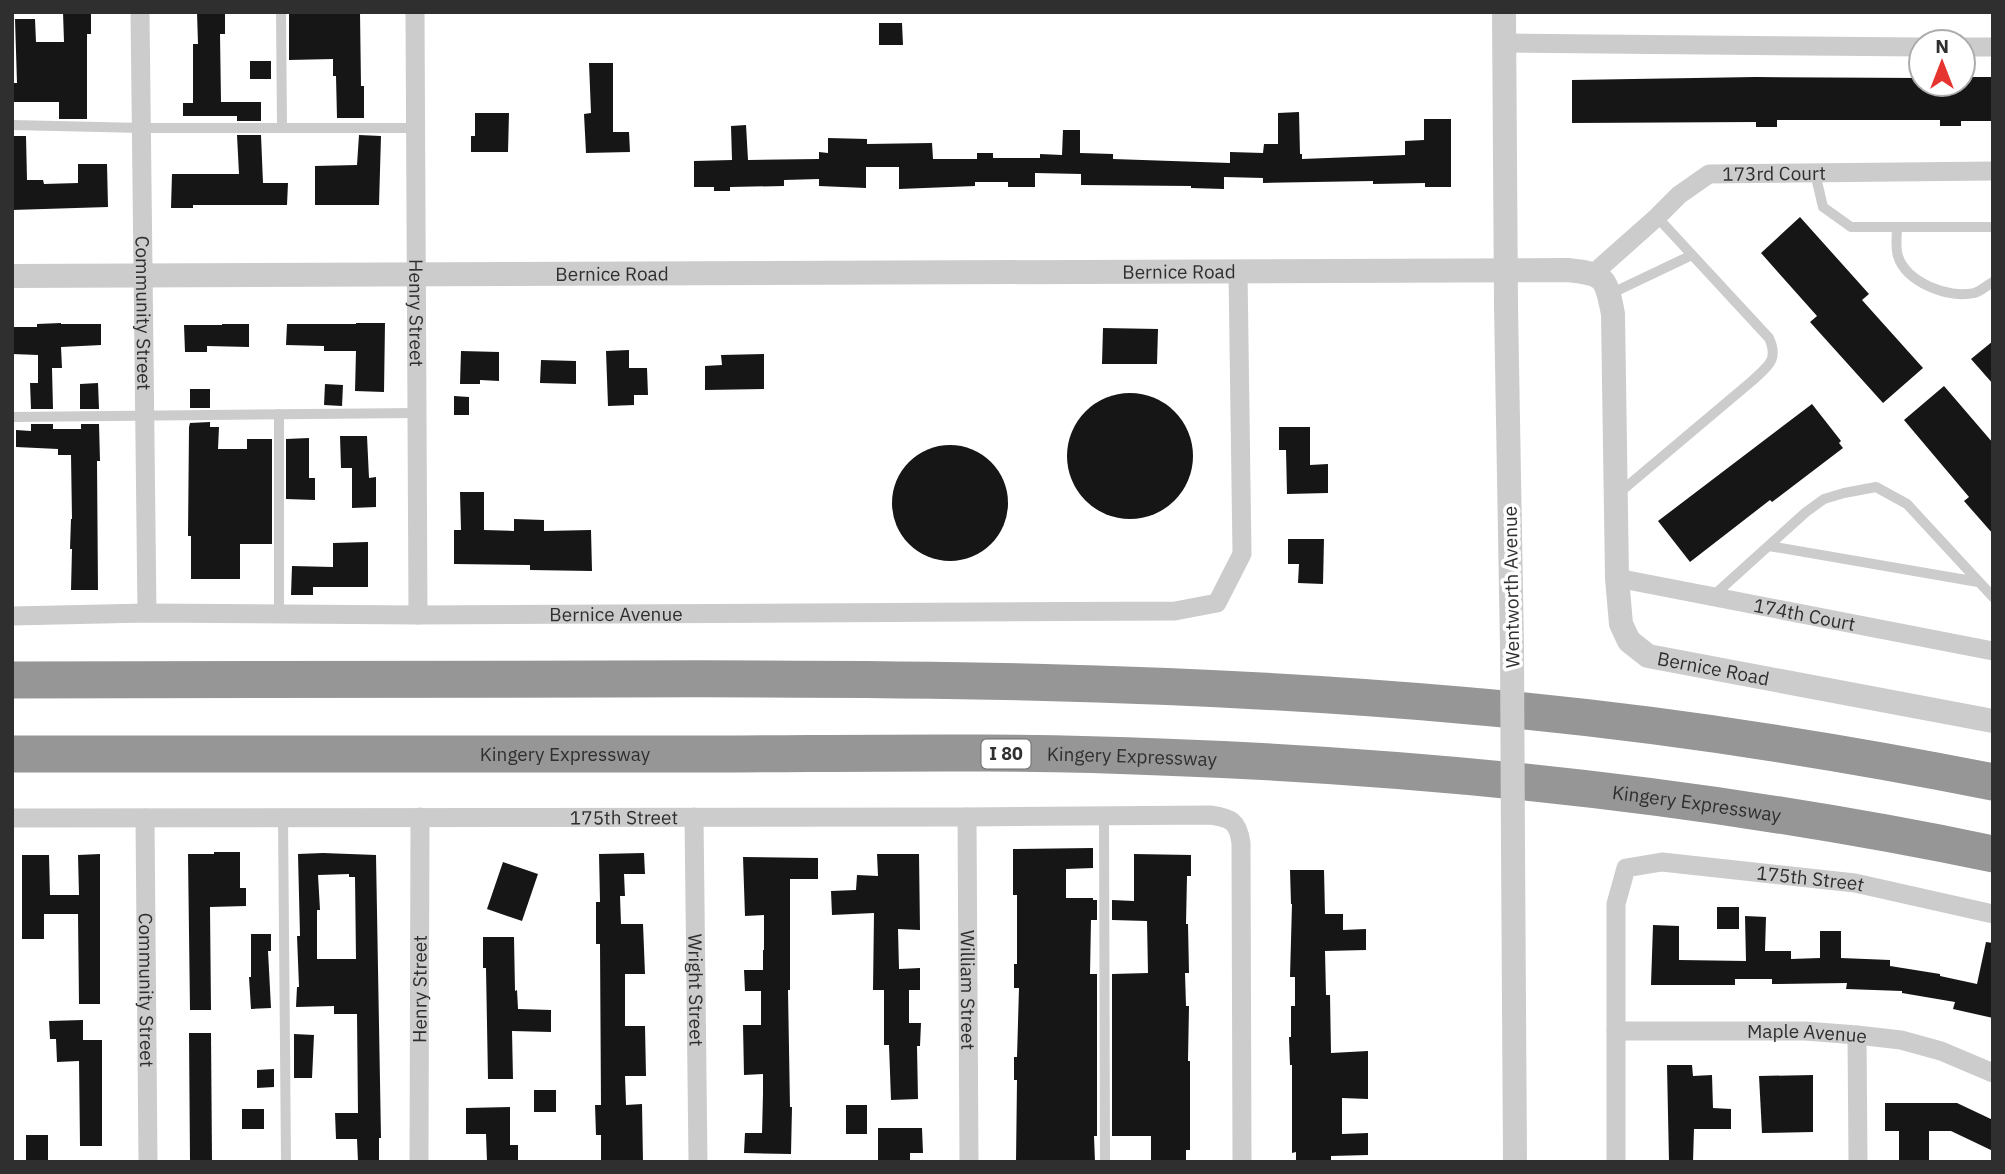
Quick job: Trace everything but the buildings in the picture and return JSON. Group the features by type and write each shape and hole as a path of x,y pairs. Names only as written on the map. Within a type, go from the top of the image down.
{"highway":[{"path":"12,680 855,679 1134,684 1238,689 1404,700 1591,718 1887,761 1993,782"},
{"name":"Kingery Expressway","path":"12,754 1157,756 1474,776 1636,795 1836,825 1993,854"}],"street":[{"name":"Community Street","path":"140,12 147,613"},
{"name":"Henry Street","path":"415,12 418,615"},
{"name":"Wentworth Avenue","path":"1504,12 1515,1162"},
{"path":"1504,43 1907,47"},
{"name":"173rd Court","path":"1594,273 1679,195 1709,174 1993,171"},
{"name":"Bernice Road","path":"12,276 1567,270 1594,273 1604,282 1614,314 1617,578 1621,624 1629,641 1648,656 1993,721"},
{"name":"Bernice Avenue","path":"12,616 147,613 418,615 1175,611 1217,603 1242,554 1238,272"},
{"name":"174th Court","path":"1617,578 1993,651"},
{"name":"175th Street","path":"12,818 967,817 1210,814 1226,818 1235,823 1241,843 1242,1162"},
{"name":"Henry Street","path":"419,1162 420,817"},
{"name":"Wright Street","path":"694,817 698,1162"},
{"name":"William Street","path":"967,817 969,1162"},
{"name":"Community Street","path":"145,818 148,1162"},
{"name":"175th Street","path":"1616,1031 1616,904 1626,868 1662,862 1855,883 1993,914"},
{"path":"1616,1031 1616,1162"},
{"name":"Maple Avenue","path":"1616,1031 1805,1031 1857,1035 1901,1040 1941,1051 1993,1073"},
{"path":"1857,1035 1858,1162"}],"lane":[{"path":"281,12 282,128"},
{"path":"12,125 415,128"},
{"path":"1815,173 1823,207 1851,228 1993,227"},
{"path":"1615,496 1752,381 1770,364 1774,349 1769,338 1657,217"},
{"path":"1897,228 1896,248 1899,259 1909,272 1928,287 1951,293 1974,293 1993,282"},
{"path":"1609,295 1692,255"},
{"path":"12,417 417,413"},
{"path":"279,415 279,614"},
{"path":"1713,597 1806,512 1824,499 1844,492 1876,487 1907,504 1993,597"},
{"path":"1769,546 1979,583"},
{"path":"1104,816 1105,1162"},
{"path":"283,817 286,1162"}]}
